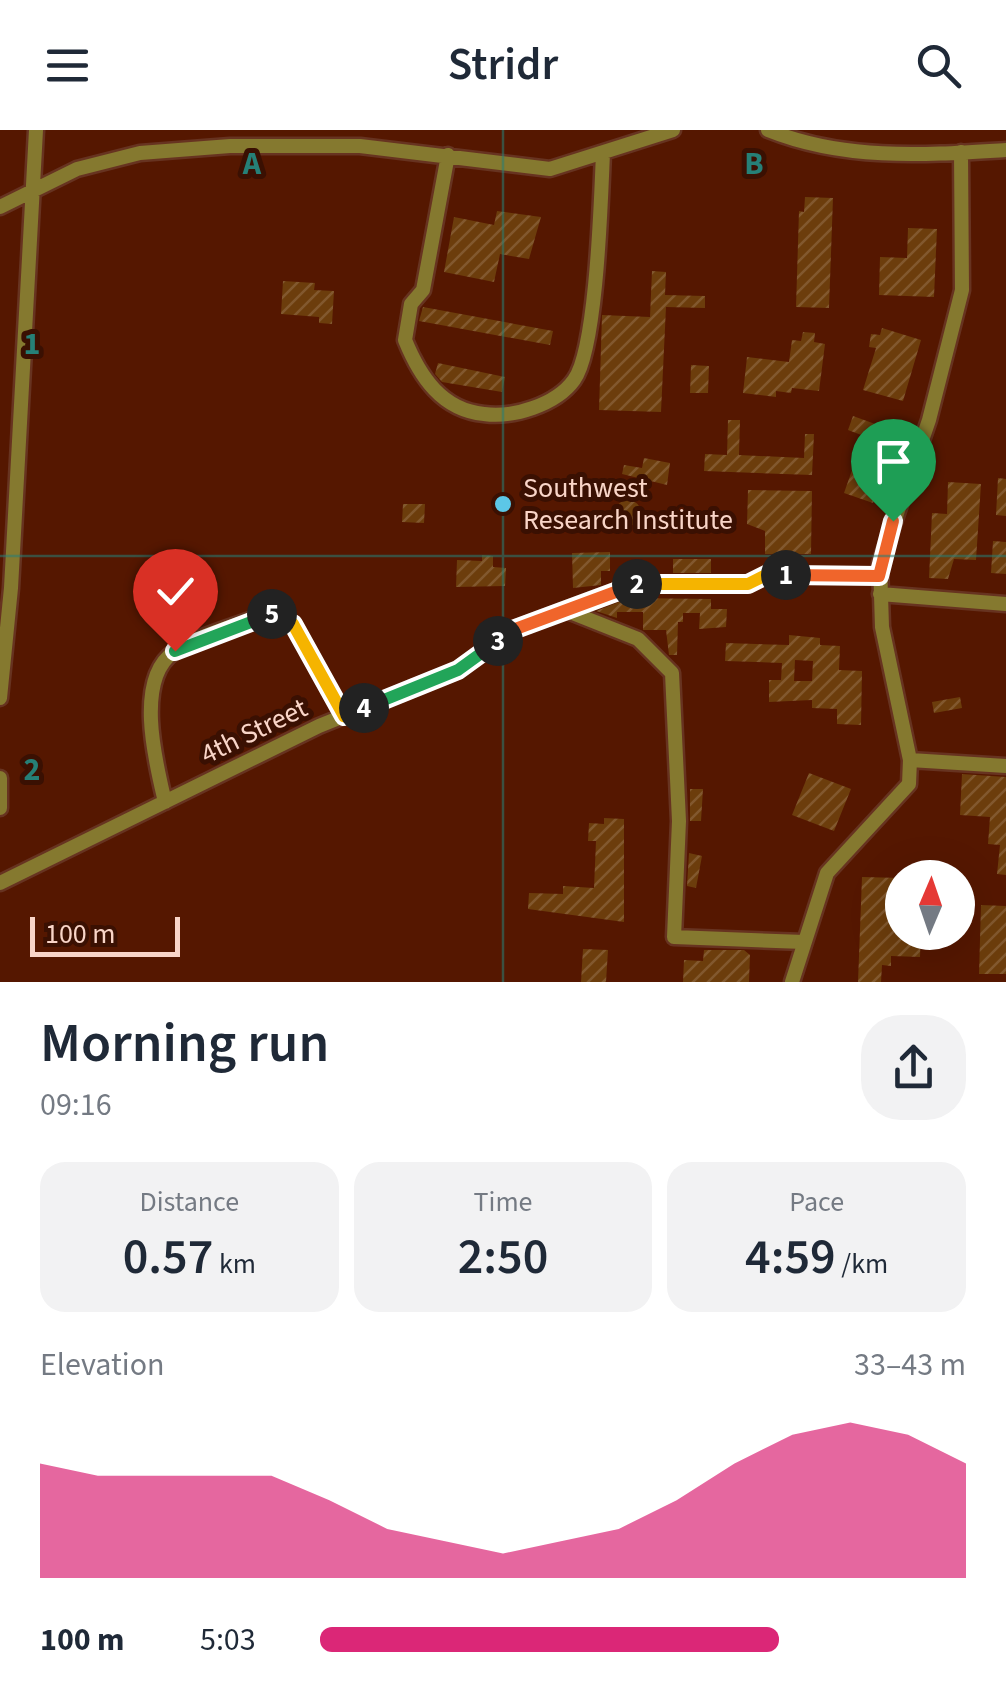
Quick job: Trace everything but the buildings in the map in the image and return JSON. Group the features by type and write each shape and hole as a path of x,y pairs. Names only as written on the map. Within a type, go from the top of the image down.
{"street":[{"path":"0,698 7,522 36,130"},
{"path":"0,207 77,168 140,154 309,146 448,155 550,169 672,130"},
{"path":"768,130 805,143 886,155 1006,150"},
{"path":"792,982 827,873 909,784 910,760 882,627 879,576 882,553 920,448 962,290 961,152"},
{"path":"448,155 424,290 411,304 405,340 435,392 466,412 489,415 544,404 574,380 583,357 598,256 602,153"},
{"name":"4th Street","path":"0,883 344,716 458,670 510,631 635,584 748,584 768,574 879,576"},
{"path":"880,594 1006,604"},
{"path":"565,610 638,638 672,673 679,821 674,938 804,942"},
{"path":"165,802 150,732 160,664 175,651 269,612 283,617 293,624 344,716"},
{"path":"910,760 1006,766"},
{"path":"0,778 0,808"}],"shaded area":[{"name":"Southwest Research Institute","path":"0,130 1006,130 1006,982 0,982"}],"place":[{"name":"Southwest Research Institute","path":"503,504"}],"route":[{"path":"175,651 269,612 283,617 293,624 344,716 458,670 510,631 635,584 748,584 768,574 879,576 893,521"}]}
